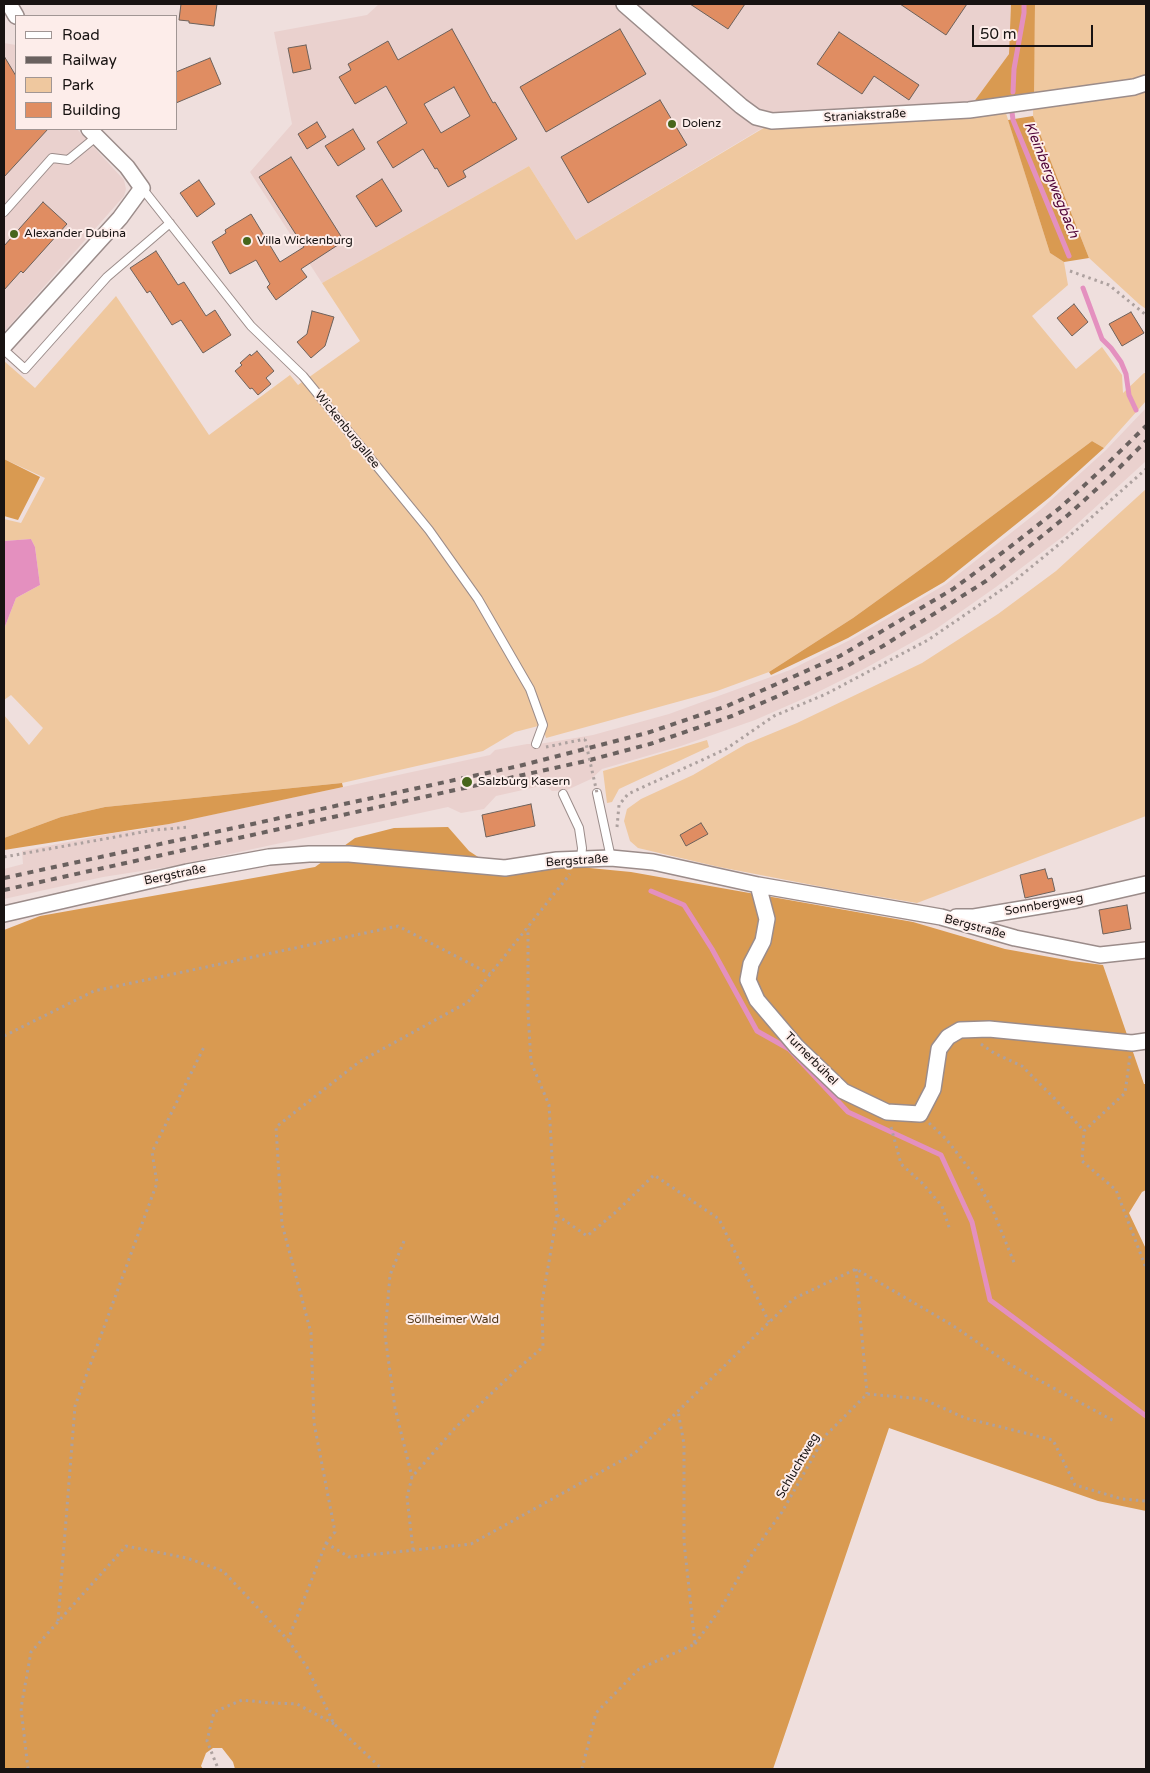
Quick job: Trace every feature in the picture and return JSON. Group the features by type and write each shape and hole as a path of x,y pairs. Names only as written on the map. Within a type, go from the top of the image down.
{"street":[{"name":"Straniakstraße","path":"624,4 741,106 756,117 772,121 969,110 1134,87 1146,83"},
{"path":"4,346 120,218 142,188 127,167 93,133"},
{"name":"Bergstraße","path":"4,914 187,872 269,857 349,854 505,868 557,860 611,858 652,862 758,885 941,917 1015,938 1100,955 1146,950"},
{"name":"Sonnbergweg","path":"941,917 974,917 1076,900 1146,884"},
{"name":"Turnerbühel","path":"758,885 767,919 763,941 751,964 748,980 757,1000 797,1047 843,1091 887,1112 920,1114"},
{"path":"920,1114 933,1089 939,1049 948,1037 960,1030 989,1029 1139,1042"}],"lane":[{"path":"4,212 52,158 68,160 93,133"},
{"name":"Wickenburgallee","path":"142,188 251,326 303,376 429,530 478,599 530,689 543,725 539,746"},
{"path":"4,350 25,369 106,277 170,223"},
{"path":"597,793 611,858"},
{"path":"562,794 579,828 582,848 581,859"}],"path":[{"path":"1070,271 1109,285 1146,315"},
{"path":"617,824 619,805 628,794 726,749 774,716 826,694 887,662 928,640 972,611 1013,582 1049,553 1146,469"},
{"path":"539,746 585,739 597,793"},
{"path":"4,857 154,830 190,827"},
{"path":"288,1640 326,1543 335,1532 314,1423 311,1333 282,1224 276,1127 359,1062 468,1002 564,883 581,859"},
{"path":"4,1036 94,991 398,926 490,974"},
{"path":"413,1550 406,1497 412,1477 455,1428 543,1347 542,1302 557,1215 549,1105 531,1062 528,1012 528,927"},
{"path":"960,1030 994,1053 1022,1066 1084,1131"},
{"path":"1139,1042 1125,1093 1084,1131 1082,1161 1116,1190 1146,1268"},
{"path":"58,1621 75,1406 157,1183 152,1152 205,1046"},
{"path":"887,1112 901,1164 922,1183 942,1206 950,1230"},
{"path":"920,1114 947,1140 974,1175 994,1212 1015,1264"},
{"path":"557,1215 587,1236 616,1212 654,1175 719,1219 769,1322"},
{"path":"404,1241 390,1275 385,1335 395,1408 412,1477"},
{"path":"326,1543 349,1557 471,1544 635,1453 793,1298 856,1269"},
{"path":"856,1269 867,1394 922,1399 965,1418 1053,1440 1075,1485 1122,1499 1146,1501"},
{"path":"856,1269 952,1325 1011,1365 1116,1422"},
{"name":"Schluchtweg","path":"695,1644 721,1608 754,1552 782,1512 825,1436 867,1394"},
{"path":"582,1769 596,1713 639,1669 695,1644 684,1542 684,1444 678,1410"},
{"path":"28,1769 21,1708 30,1652 126,1546 187,1558 223,1571 288,1640 307,1667 334,1724"},
{"path":"218,1766 207,1741 214,1712 242,1700 297,1704 334,1724 382,1769"}],"shaded area":[{"path":"379,4 1011,4 1009,54 970,107 784,115 576,240 529,166 322,283 250,172 292,124 274,32 367,15"},
{"path":"4,43 15,45 15,130 78,130 124,180 126,189 124,196 4,332"},
{"path":"1146,408 1146,461 1065,535 936,629 862,670 755,720 681,746 602,769 591,779 567,790 552,791 545,785 496,796 484,809 461,813 448,807 174,866 103,877 4,899 4,869 23,864 22,851 119,832 139,830 343,787 490,755 495,750 593,735 669,714 790,670 850,640 946,584 1040,510 1106,450"},
{"path":"31,539 35,547 40,585 16,598 4,629 4,541"}],"green space":[{"path":"1011,4 1035,4 1034,94 970,107 1009,54"},
{"path":"1035,4 1146,4 1146,309 1089,258 1033,116"},
{"path":"1005,110 1050,253 1064,262 1068,285 1032,316 1076,369 1102,347 1122,375 1123,393 1146,373 1146,401 1104,448 1092,441 853,618 769,672 717,691 546,738 542,725 515,732 483,751 342,783 105,807 61,817 4,838 4,715 29,745 43,728 11,695 4,700 4,629 16,598 40,585 35,547 31,539 4,541 4,519 21,523 45,478 4,459 4,361 35,388 116,296 209,435 290,375 298,385 360,341 322,283 529,166 576,240 767,126"},
{"path":"1033,116 1089,258 1064,262 1050,253 1008,120"},
{"path":"1092,441 1104,448 1050,497 944,582 848,638 771,675 769,672 853,618"},
{"path":"4,459 40,477 18,520 4,516"},
{"path":"1146,489 1146,816 917,903 719,867 638,848 630,841 624,821 627,809 641,799 693,775 746,744 797,723 922,663 998,614 1056,571"},
{"path":"707,740 709,747 619,789 612,802 607,803 603,771"},
{"path":"342,783 343,787 169,824 4,850 4,838 61,817 105,807"},
{"name":"Söllheimer Wald","path":"448,827 469,851 504,874 569,866 631,872 913,922 1005,949 1103,965 1144,1084 1146,1084 1146,1190 1142,1192 1129,1213 1146,1249 1146,1511 1098,1501 889,1428 773,1769 235,1769 233,1762 222,1748 213,1748 206,1753 201,1766 203,1769 4,1769 4,930 40,916 315,867 355,838 394,828"}],"building":[{"path":"181,4 217,4 214,26 179,20"},
{"path":"690,4 745,4 728,29"},
{"path":"900,4 967,4 946,35"},
{"path":"452,29 493,103 495,102 517,139 463,171 466,177 448,187 423,149 393,168 377,142 407,123 386,86 355,104 339,77 351,70 348,64 388,41 398,60","holes":["454,87 470,116 441,133 424,104"]},
{"path":"620,29 646,74 546,132 520,87"},
{"path":"839,32 919,85 909,100 874,76 862,94 817,64"},
{"path":"306,45 311,69 293,73 288,48"},
{"path":"4,56 15,74 15,130 47,130 4,177"},
{"path":"210,58 221,84 178,102 178,71"},
{"path":"660,100 687,145 588,203 561,157"},
{"path":"317,122 326,137 307,149 298,134"},
{"path":"353,129 365,149 338,166 325,146"},
{"path":"291,157 344,241 301,269 307,277 276,300 267,287 270,284 256,260 230,274 212,242 226,233 225,230 251,214 280,262 304,247 259,177"},
{"path":"382,179 402,211 376,227 356,196"},
{"path":"199,180 215,204 197,217 180,193"},
{"path":"43,202 67,224 23,273 21,271 4,290 4,246"},
{"path":"156,251 178,285 184,282 206,316 215,310 231,335 203,353 181,320 172,325 150,291 147,293 130,268"},
{"path":"1074,304 1088,322 1072,336 1057,318"},
{"path":"312,311 334,317 325,346 311,358 297,342 307,334"},
{"path":"1131,312 1144,333 1122,346 1109,324"},
{"path":"257,351 274,371 266,378 271,384 258,395 252,388 250,389 235,371 242,365 240,363 250,354 251,356"},
{"path":"531,804 535,826 486,837 482,815"},
{"path":"701,823 708,834 686,846 680,835"},
{"path":"1045,869 1048,879 1052,878 1055,891 1025,898 1020,875"},
{"path":"1127,905 1131,929 1103,934 1099,910"}],"waterway":[{"name":"Kleinbergwegbach","path":"1013,92 1014,69 1024,4"},
{"name":"Kleinbergwegbach","path":"1012,112 1013,120 1069,256"},
{"name":"Kleinbergwegbach","path":"1083,288 1102,339 1121,362 1126,374 1129,395 1136,410"},
{"path":"651,891 684,905 712,949 757,1031 789,1049 848,1112 941,1155 972,1222 990,1300 1146,1416"}],"railway":[{"path":"4,878 519,766 647,733 727,706 840,656 953,589 1061,507 1146,426"},
{"path":"4,890 586,761 650,744 732,716 847,666 883,646 986,581 1068,515 1146,441"}],"place":[{"name":"Dolenz","path":"672,124"},
{"name":"Alexander Dubina","path":"14,234"},
{"name":"Villa Wickenburg","path":"247,241"},
{"name":"Salzburg Kasern","path":"467,782"}]}
